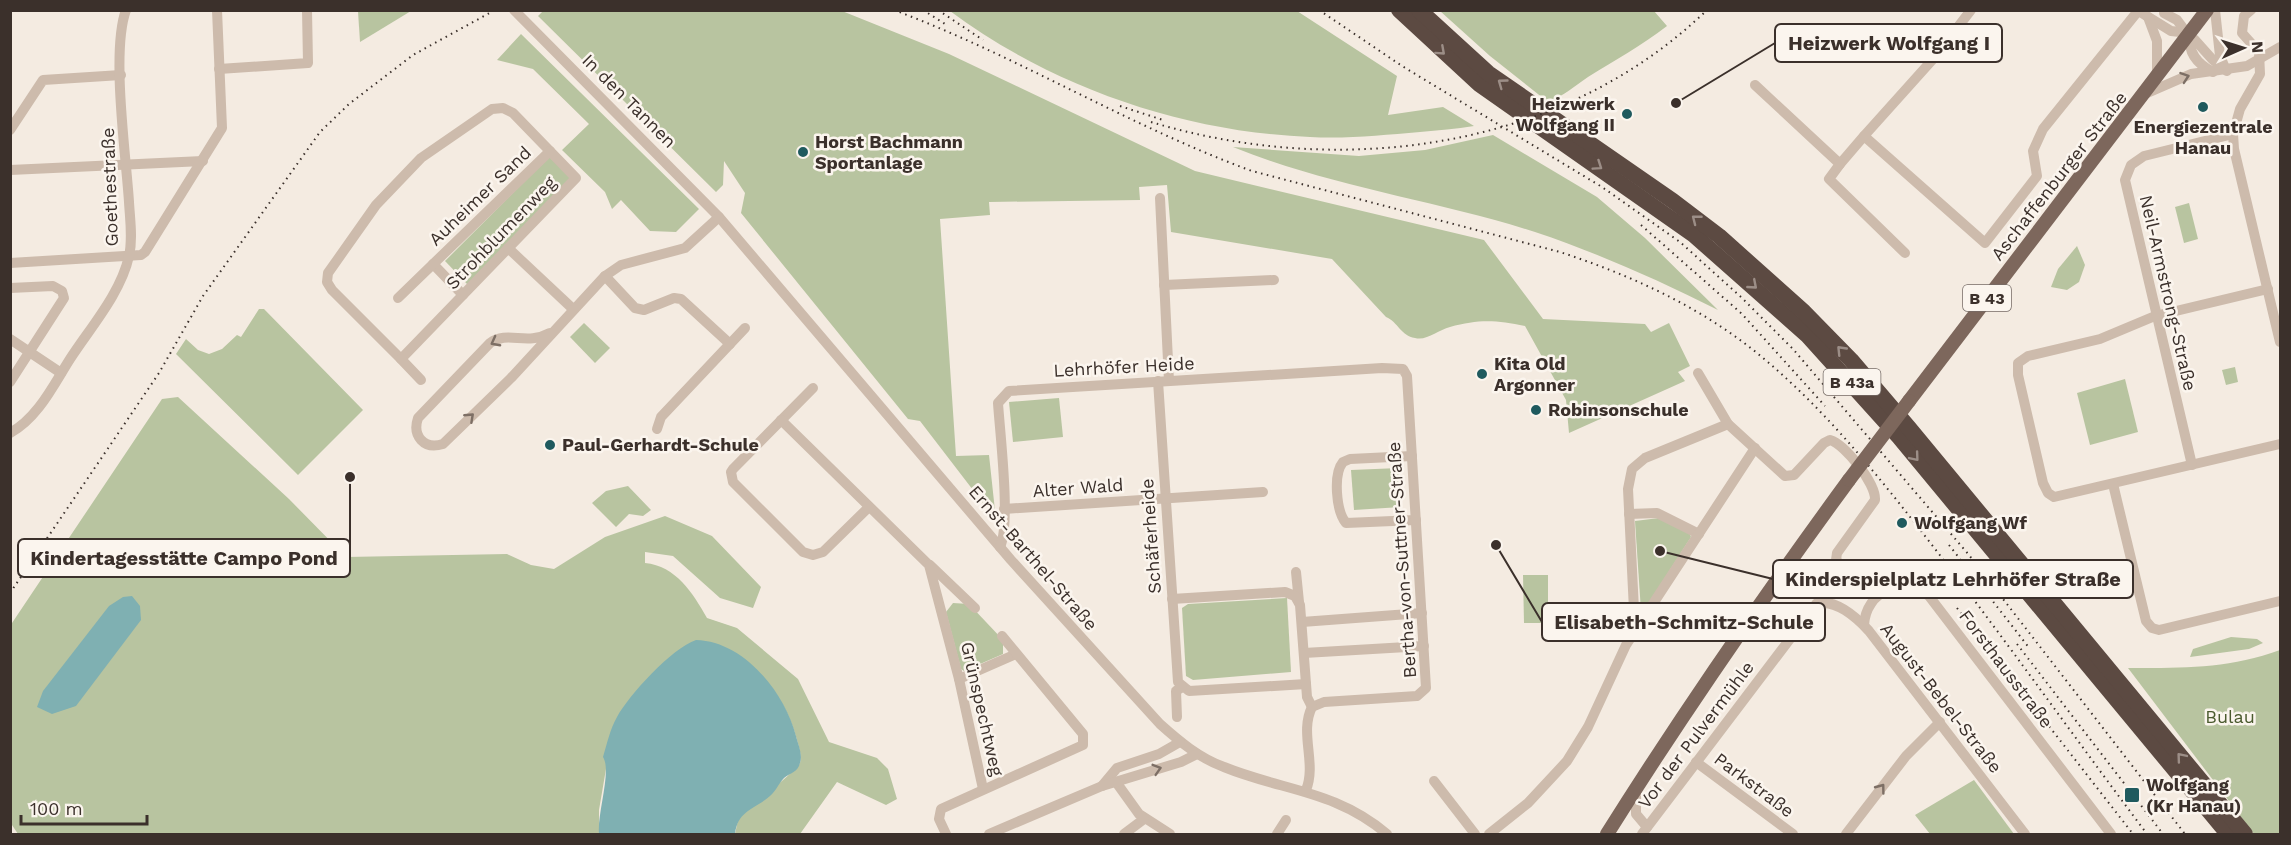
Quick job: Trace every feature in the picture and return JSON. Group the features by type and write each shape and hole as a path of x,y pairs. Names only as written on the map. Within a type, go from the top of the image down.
{"highway":[{"name":"B 43a","path":"1399,10 1479,84 1694,235 1808,335 1899,437 2228,834"},
{"name":"B 43a","path":"1419,10 1488,73 1710,229 1804,312 1851,360 1909,428 2245,834"}],"main road":[{"name":"Aschaffenburger Straße","path":"1607,834 1690,704 1758,605 1849,480 2157,79 2185,34 2207,10"}],"street":[{"name":"Goethestraße","path":"10,433 30,418 61,373 115,290 129,255 131,227 120,39 126,10"},
{"path":"10,262 129,255 145,252 203,161 223,124 217,10"},
{"path":"219,69 308,63 307,10"},
{"name":"In den Tannen","path":"513,10 719,217"},
{"path":"1905,253 1829,179 1934,58 1971,10"},
{"path":"2148,17 2177,10"},
{"path":"2215,10 2220,56 2227,71"},
{"path":"2251,10 2244,16 2242,33 2259,51 2271,55"},
{"path":"1864,136 1985,243 2037,176 2033,151 2043,129 2137,11 2172,31 2185,34 2227,71"},
{"path":"2164,14 2177,20 2192,54 2212,72"},
{"path":"2148,17 2157,41 2157,79"},
{"path":"2145,94 2191,74 2239,69 2271,55 2280,47"},
{"path":"2271,55 2240,109 2233,134 2234,149 2280,342"},
{"path":"10,130 43,80 121,75"},
{"path":"1755,85 1840,164"},
{"name":"Strohblumenweg","path":"401,359 576,178 513,113 503,108 492,110 421,158 376,205 328,273 327,282 421,380"},
{"name":"Neil-Armstrong-Straße","path":"2192,465 2126,188 2127,171 2135,161 2144,156 2233,134"},
{"name":"Auheimer Sand","path":"398,298 550,151"},
{"path":"10,170 203,161"},
{"name":"Schäferheide","path":"1160,198 1164,285 1166,499 1176,677 1182,687 1176,691 1177,717"},
{"path":"550,333 532,340 503,337 490,343 417,418 416,428 420,439 428,445 442,444 524,364 550,333 605,276 621,265 685,248 719,217"},
{"name":"Ernst-Barthel-Straße","path":"719,217 1000,547 1115,677 1180,742 1222,767 1251,777 1305,790 1353,810 1387,834"},
{"path":"508,248 573,309"},
{"name":"Auheimer Sand","path":"433,264 463,295"},
{"path":"605,276 635,308 644,310 674,298 681,299 730,344"},
{"path":"1164,285 1274,280"},
{"path":"10,288 53,286 62,291 64,298 10,382"},
{"path":"2268,289 2155,316 2100,339 2028,357 2019,363 2018,375 2048,493 2058,497 2280,444"},
{"path":"657,429 661,417 745,328"},
{"path":"10,339 61,373"},
{"path":"518,339 524,353 524,364"},
{"name":"Lehrhöfer Heide","path":"1000,547 1004,540 1004,509 998,403 1009,391 1403,369"},
{"name":"Bertha-von-Suttner-Straße","path":"1312,707 1324,702 1417,696 1423,694 1426,688 1407,376 1403,369"},
{"path":"1698,373 1728,424 1785,476 1790,477 1830,440 1834,441 1874,487 1875,500 1837,553 1836,563 1874,597 1864,612 1864,625"},
{"path":"813,388 731,472 733,482 803,552 818,555 869,507"},
{"path":"781,420 975,608"},
{"path":"1635,631 1628,480 1635,465 1728,424"},
{"path":"1490,834 1528,803 1567,761 1588,727 1621,654 1755,448"},
{"path":"1412,456 1350,459 1343,462 1337,472 1340,514 1346,523 1416,520"},
{"path":"2113,484 2146,621 2152,628 2163,629 2280,601"},
{"name":"Alter Wald","path":"1004,509 1263,492"},
{"path":"1629,514 1657,513 1699,534"},
{"name":"Grünspechtweg","path":"929,565 959,679 983,789 941,808 939,819 946,834"},
{"name":"Vor der Pulvermühle","path":"1645,831 1843,569"},
{"path":"1296,572 1306,684 1312,707 1307,720 1311,771 1305,790"},
{"name":"Forsthausstraße","path":"1874,597 1893,589 1906,587 1920,590 1929,596 2111,834"},
{"path":"1172,599 1285,592 1295,596 1300,605"},
{"name":"August-Bebel-Straße","path":"1816,603 1833,604 1864,625 2025,834"},
{"path":"1302,622 1422,614"},
{"path":"983,789 1083,745 1083,734 1002,636"},
{"path":"1304,653 1424,646"},
{"path":"959,679 1016,654"},
{"path":"1182,687 1189,691 1306,684"},
{"path":"1846,834 1906,756 1940,722"},
{"path":"1102,786 1117,768 1159,754 1180,742"},
{"path":"989,834 1102,786 1197,754"},
{"name":"Parkstraße","path":"1696,762 1793,834"},
{"path":"1434,781 1475,834"},
{"path":"1116,782 1125,798 1144,819 1170,834"},
{"path":"1636,789 1636,814 1645,831"},
{"path":"1124,834 1144,819"},
{"path":"1277,834 1286,820"}],"green space":[{"path":"358,10 411,11 360,42"},
{"path":"544,10 842,11 949,54 1195,171 1484,240 1543,319 1645,324 1651,332 1669,323 1690,366 1678,372 1685,381 1569,433 1566,400 1525,326 1505,322 1479,322 1460,324 1424,338 1410,337 1386,317 1332,259 1171,232 1167,185 1139,187 1140,200 989,202 990,215 940,219 956,456 989,455 996,520 920,421 908,419 741,213 745,193 724,161 723,185 716,192 538,16"},
{"path":"950,11 1297,11 1397,76 1388,115 1443,107 1474,126 1351,137 1310,137 1215,126 1121,101 1075,83 1031,62"},
{"path":"1440,11 1654,11 1667,26 1564,94 1548,102 1490,56"},
{"path":"521,34 699,209 676,232 650,231 621,200 612,209 605,192 562,150 589,124 533,69 497,60"},
{"path":"1493,135 1597,197 1645,238 1718,310 1628,268 1535,232 1307,173 1233,147 1359,156 1425,150"},
{"path":"550,156 573,180 468,285 445,261"},
{"path":"2189,203 2198,239 2184,243 2175,207"},
{"path":"2077,246 2085,265 2079,282 2067,290 2051,287 2058,269"},
{"path":"259,309 264,309 363,410 298,475 176,354 186,339 198,350 209,354 222,349 237,335 241,337"},
{"path":"584,323 610,348 595,363 570,337"},
{"path":"2235,367 2238,382 2226,385 2222,370"},
{"path":"2125,379 2138,432 2090,445 2077,393"},
{"path":"178,397 289,499 346,557 507,554 531,565 554,569 605,537 665,516 712,536 761,587 753,608 720,598 673,556 645,552 645,563 666,569 675,575 696,599 707,618 737,628 798,679 829,742 877,758 888,769 897,799 886,805 837,782 800,834 735,834 738,820 744,812 792,772 800,763 801,757 793,727 782,703 767,682 737,655 607,763 599,810 599,834 18,834 10,822 10,626 162,399"},
{"path":"1059,398 1063,437 1013,442 1009,402"},
{"path":"1399,468 1401,507 1354,510 1351,470"},
{"path":"628,486 651,510 643,516 629,514 616,527 592,503 606,491"},
{"path":"1659,518 1689,531 1691,537 1643,612 1641,611 1635,521"},
{"path":"1523,575 1548,575 1548,623 1524,623"},
{"path":"1287,598 1291,672 1193,680 1186,676 1182,608 1188,604"},
{"path":"953,603 969,604 1003,640 1003,654 964,671 961,669 946,612"},
{"path":"2231,637 2257,639 2263,643 2249,649 2190,657 2193,649"},
{"name":"Bulau","path":"2280,650 2280,834 2254,834 2128,668 2224,664"},
{"path":"1974,780 2014,834 1930,834 1915,815"}],"water":[{"path":"132,596 140,606 141,620 76,706 52,714 37,707 43,691 109,606 123,597"},
{"path":"696,640 730,649 760,672 772,687 791,720 801,753 799,766 784,778 770,796 743,815 735,834 599,834 606,772 603,757 615,722 631,697 652,673 675,652"}],"railway":[{"path":"10,593 159,373 203,296 320,132 349,104 413,55 495,10"},
{"path":"894,10 985,48 1161,133 1252,171 1560,252 1638,282 1688,306 1735,336 1783,375 1808,399 1876,474 1965,589 2147,834"},
{"path":"923,10 945,24"},
{"path":"938,10 983,40"},
{"path":"1319,10 1402,66 1602,187 1680,242 1742,298 1793,349 1969,555 2185,834"},
{"path":"1151,122 1223,139 1297,148 1371,149 1445,140 1517,122 1585,95 1649,58 1707,10"},
{"path":"1120,106 1163,120"},
{"path":"1641,225 1742,314 1825,406"},
{"path":"1949,545 2030,649"},
{"path":"1957,608 2133,834"},
{"path":"2017,644 2163,834"}],"place":[{"name":"Heizwerk Wolfgang I","path":"1676,103"},
{"name":"Energiezentrale Hanau","path":"2203,107"},
{"name":"Heizwerk Wolfgang II","path":"1627,114"},
{"name":"Horst Bachmann Sportanlage","path":"803,152"},
{"name":"Kita Old Argonner","path":"1482,374"},
{"name":"Robinsonschule","path":"1536,410"},
{"name":"Paul-Gerhardt-Schule","path":"550,445"},
{"name":"Kindertagesstätte Campo Pond","path":"350,477"},
{"name":"Wolfgang Wf","path":"1902,523"},
{"name":"Elisabeth-Schmitz-Schule","path":"1496,545"},
{"name":"Kinderspielplatz Lehrhöfer Straße","path":"1660,551"},
{"name":"Wolfgang (Kr Hanau)","path":"2132,795"}]}
